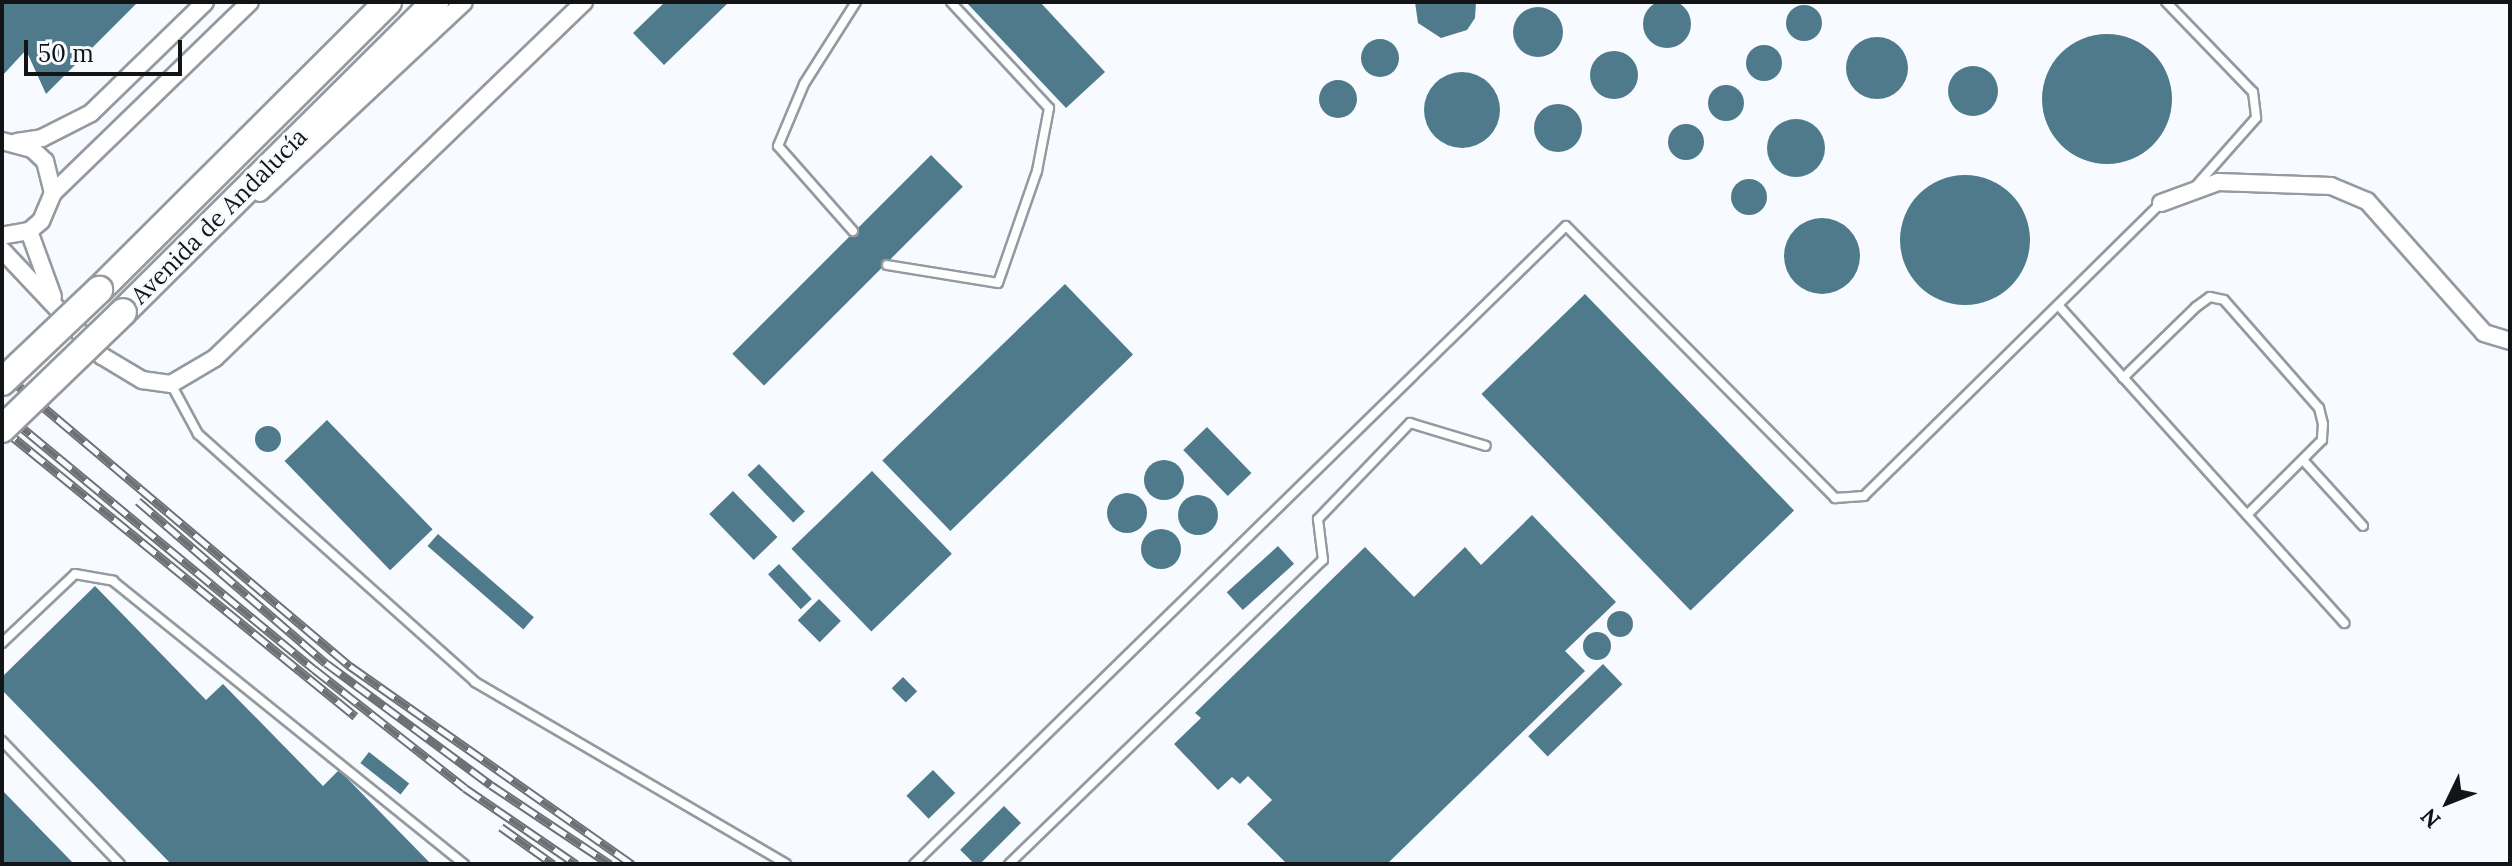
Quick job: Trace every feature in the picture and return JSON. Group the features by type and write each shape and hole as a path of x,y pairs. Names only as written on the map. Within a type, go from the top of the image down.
{"main road":[{"name":"Avenida de Andalucía","path":"2,382 99,290 388,2"},
{"name":"Avenida de Andalucía","path":"2,429 435,2"}],"street":[{"path":"9,142 42,138 91,113 205,2"},
{"path":"2,236 29,231 41,221 53,193 250,2"},
{"path":"347,43 375,2"},
{"path":"123,312 330,132 464,2"},
{"path":"2,250 102,356 142,380 171,384 215,358 584,2"},
{"path":"9,142 45,161 53,193"},
{"path":"2161,203 2218,182 2331,186 2367,201 2484,333 2510,341"},
{"path":"29,231 56,304"}],"lane":[{"path":"853,231 778,146 804,84 856,2"},
{"path":"887,265 998,283 1037,171 1049,108 951,2"},
{"path":"2166,2 2253,92 2256,118 2190,192"},
{"path":"914,864 1566,226 1835,498 1864,496 2161,203"},
{"path":"2123,378 2196,307 2210,297 2224,300 2319,408 2322,440 2247,515"},
{"path":"2058,305 2344,623"},
{"path":"171,384 198,434 475,682 786,864"},
{"path":"1009,864 1323,560 1318,519 1410,423 1486,446"},
{"path":"2303,460 2363,526"},
{"path":"2,643 75,574 113,581 464,864"},
{"path":"2,741 120,864"}],"building":[{"path":"1667,0 1684,7 1691,24 1684,41 1667,48 1650,41 1643,24 1650,7"},
{"path":"2,2 138,2 46,94 26,50 2,76"},
{"path":"665,2 729,2 664,65 633,33"},
{"path":"966,2 1040,2 1105,72 1066,108"},
{"path":"1415,2 1476,2 1475,18 1467,30 1441,38 1418,23"},
{"path":"1804,5 1817,10 1822,23 1817,36 1804,41 1791,36 1786,23 1791,10"},
{"path":"1538,7 1556,14 1563,32 1556,50 1538,57 1520,50 1513,32 1520,14"},
{"path":"2107,34 2132,39 2153,53 2167,74 2172,99 2167,124 2153,145 2132,159 2107,164 2082,159 2061,145 2047,124 2042,99 2047,74 2061,53 2082,39"},
{"path":"1877,37 1899,46 1908,68 1899,90 1877,99 1855,90 1846,68 1855,46"},
{"path":"1380,39 1393,45 1399,58 1393,71 1380,77 1367,71 1361,58 1367,45"},
{"path":"1764,45 1777,50 1782,63 1777,76 1764,81 1751,76 1746,63 1751,50"},
{"path":"1614,51 1631,58 1638,75 1631,92 1614,99 1597,92 1590,75 1597,58"},
{"path":"1973,66 1991,73 1998,91 1991,109 1973,116 1955,109 1948,91 1955,73"},
{"path":"1462,72 1476,75 1489,83 1497,96 1500,110 1497,124 1489,137 1476,145 1462,148 1448,145 1435,137 1427,124 1424,110 1427,96 1435,83 1448,75"},
{"path":"1338,80 1351,86 1357,99 1351,112 1338,118 1325,112 1319,99 1325,86"},
{"path":"1726,85 1739,90 1744,103 1739,116 1726,121 1713,116 1708,103 1713,90"},
{"path":"1558,104 1575,111 1582,128 1575,145 1558,152 1541,145 1534,128 1541,111"},
{"path":"1796,119 1807,121 1816,128 1823,137 1823,159 1816,168 1807,175 1796,177 1785,175 1776,168 1769,159 1767,148 1769,137 1776,128 1785,121"},
{"path":"1686,124 1699,129 1704,142 1699,155 1686,160 1673,155 1668,142 1673,129"},
{"path":"931,155 963,187 764,386 732,354"},
{"path":"1965,175 1990,180 2011,194 2025,215 2030,240 2025,265 2011,286 1990,300 1965,305 1940,300 1919,286 1905,265 1900,240 1905,215 1919,194 1940,180"},
{"path":"1749,179 1762,184 1767,197 1762,210 1749,215 1736,210 1731,197 1736,184"},
{"path":"1815,218 1829,218 1843,224 1854,235 1860,256 1857,271 1849,283 1829,294 1815,294 1801,288 1790,277 1784,263 1784,249 1790,235 1801,224"},
{"path":"1065,284 1133,354 950,531 882,460"},
{"path":"1585,294 1794,511 1691,611 1481,394"},
{"path":"327,420 433,529 390,570 285,461"},
{"path":"268,426 278,429 281,439 278,449 268,452 258,449 255,439 258,429"},
{"path":"1207,427 1251,473 1228,496 1183,450"},
{"path":"1164,460 1178,466 1184,480 1178,494 1164,500 1150,494 1144,480 1150,466"},
{"path":"759,464 805,511 793,523 747,475"},
{"path":"872,471 952,554 871,632 791,549"},
{"path":"733,491 777,537 754,560 709,514"},
{"path":"1127,493 1141,499 1147,513 1141,527 1127,533 1113,527 1107,513 1113,499"},
{"path":"1198,495 1212,501 1218,515 1212,529 1198,535 1184,529 1178,515 1184,501"},
{"path":"1532,515 1616,602 1565,651 1585,671 1387,864 1287,864 1247,824 1272,800 1248,776 1240,784 1232,777 1218,790 1174,744 1201,718 1195,713 1365,547 1414,597 1465,547 1481,565"},
{"path":"1161,529 1175,535 1181,549 1175,563 1161,569 1147,563 1141,549 1147,535"},
{"path":"438,534 534,617 523,629 428,546"},
{"path":"1278,546 1294,564 1243,610 1227,592"},
{"path":"779,564 812,599 801,609 768,574"},
{"path":"95,586 206,700 223,684 323,786 339,770 431,864 171,864 2,690 2,677"},
{"path":"819,599 841,621 820,642 798,620"},
{"path":"1620,611 1629,615 1633,624 1629,633 1620,637 1611,633 1607,624 1611,615"},
{"path":"1597,632 1607,636 1611,646 1607,656 1597,660 1587,656 1583,646 1587,636"},
{"path":"1603,664 1622,684 1548,756 1528,736"},
{"path":"903,677 917,691 906,702 892,688"},
{"path":"369,752 409,783 401,794 360,763"},
{"path":"933,770 955,793 929,819 906,796"},
{"path":"2,790 74,864 2,864"},
{"path":"1004,806 1021,823 980,864 974,864 960,850"}],"railway":[{"path":"2,372 350,666 632,864"},
{"path":"2,411 314,669 465,788 576,864"},
{"path":"2,428 355,716"},
{"path":"138,501 326,663 491,785 610,864"},
{"path":"501,827 553,864"}]}
